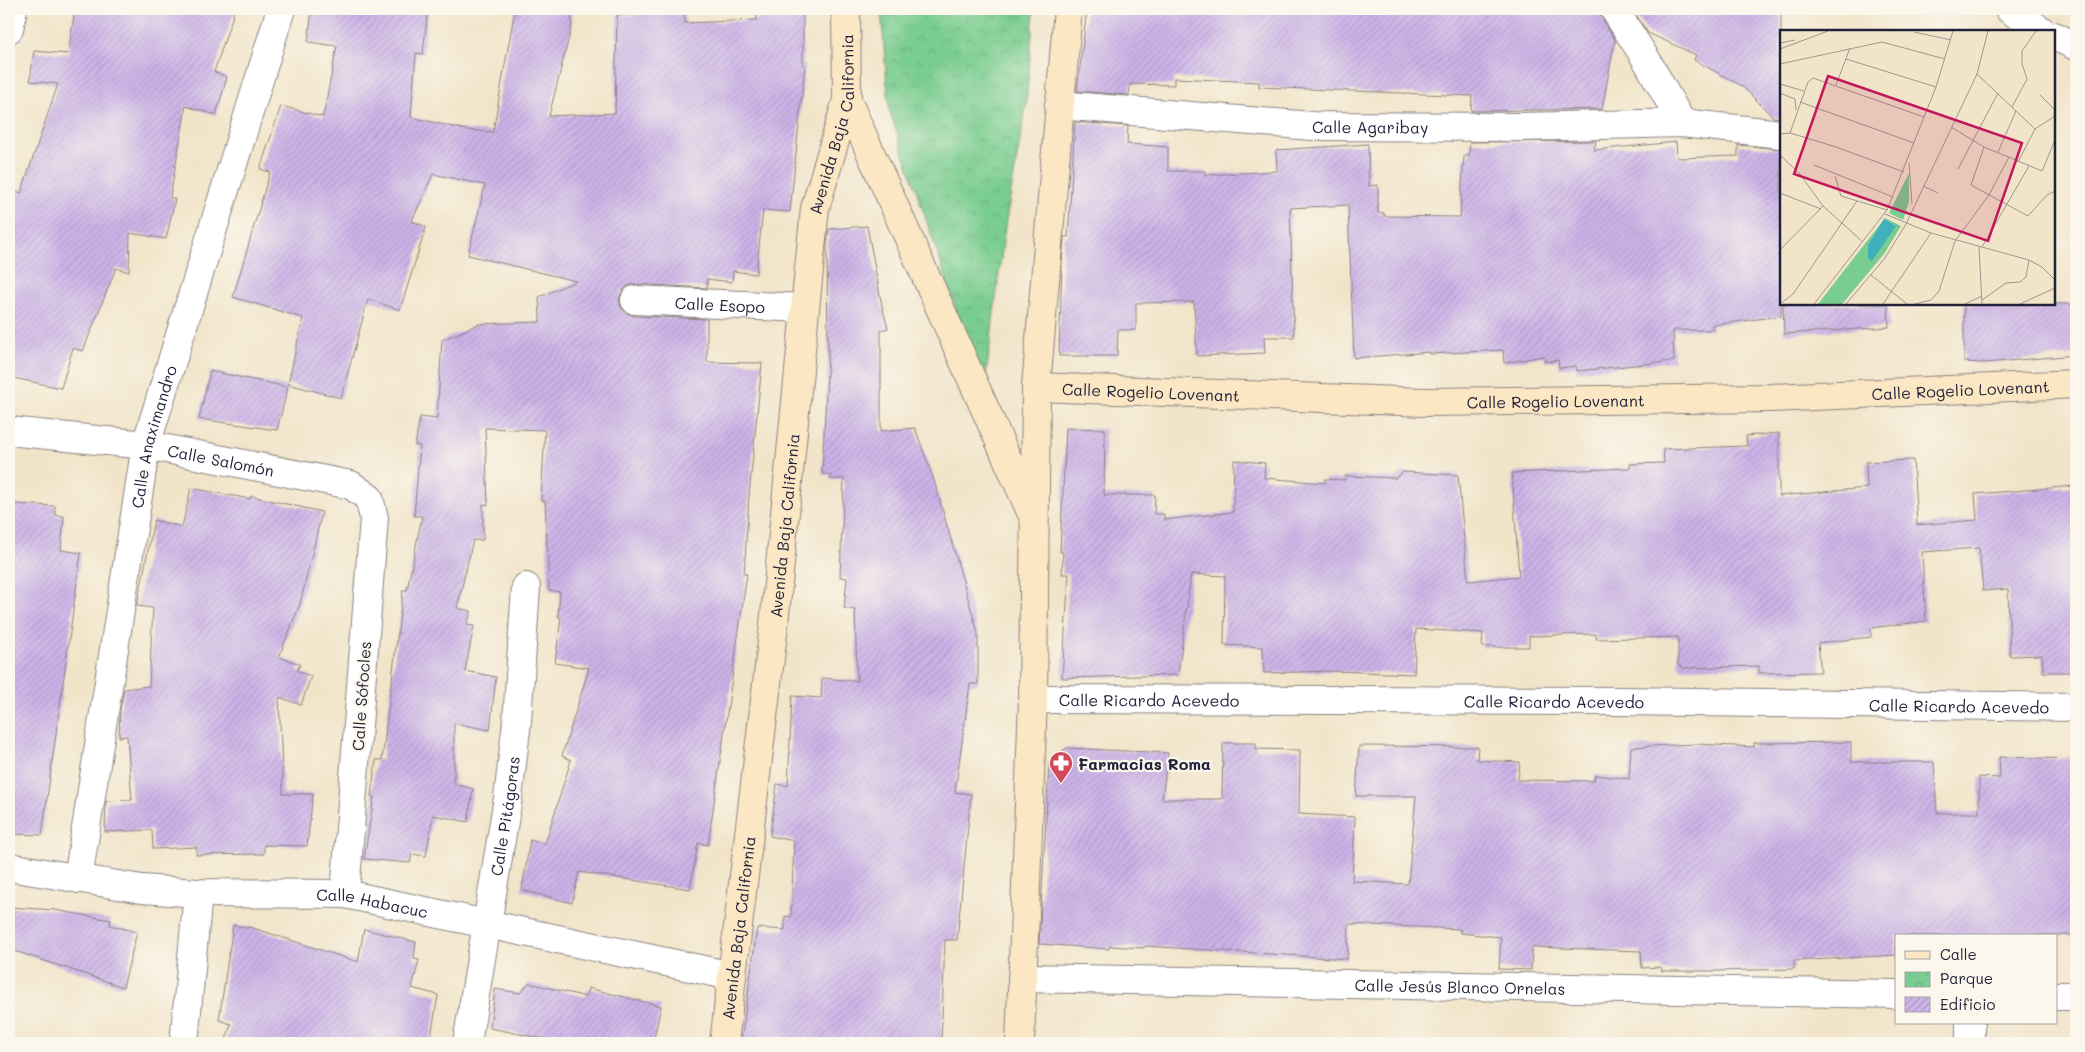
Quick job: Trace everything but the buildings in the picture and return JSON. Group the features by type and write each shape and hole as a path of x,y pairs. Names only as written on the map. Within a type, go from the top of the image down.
{"main road":[{"name":"Avenida Baja California","path":"724,1043 774,625 815,208 846,100 846,9"},
{"path":"1020,1043 1033,699 1036,388 1068,9"},
{"path":"846,100 1036,524"},
{"name":"Calle Rogelio Lovenant","path":"1036,388 1425,402 1770,398 2076,384"}],"street":[{"path":"9,29 13,9"},
{"name":"Calle Anaximandro","path":"78,879 146,445 281,9"},
{"path":"1614,9 1682,123"},
{"path":"2009,9 2040,30"},
{"path":"2055,36 2076,46"},
{"name":"Calle Agaribay","path":"1059,105 1312,126 1521,127 1682,123 1780,134"},
{"name":"Calle Esopo","path":"635,300 804,308"},
{"name":"Calle Salomón","path":"9,431 146,445 350,484 368,498"},
{"name":"Calle Sófocles","path":"345,894 374,518 368,498"},
{"name":"Calle Pitágoras","path":"467,1043 508,798 515,740 526,587"},
{"name":"Calle Ricardo Acevedo","path":"1033,699 1619,701 2076,707"},
{"name":"Calle Habacuc","path":"9,867 142,889 198,892 345,894 486,926 732,976"},
{"path":"184,1043 198,892"},
{"name":"Calle Jesús Blanco Ornelas","path":"1022,978 1895,994"},
{"path":"2058,996 2076,996"},
{"path":"1970,1024 1970,1043"}],"green space":[{"path":"881,9 1034,9 1026,106 1005,226 984,392 889,109"}],"place":[{"name":"Farmacias Roma","path":"1061,784"}]}
